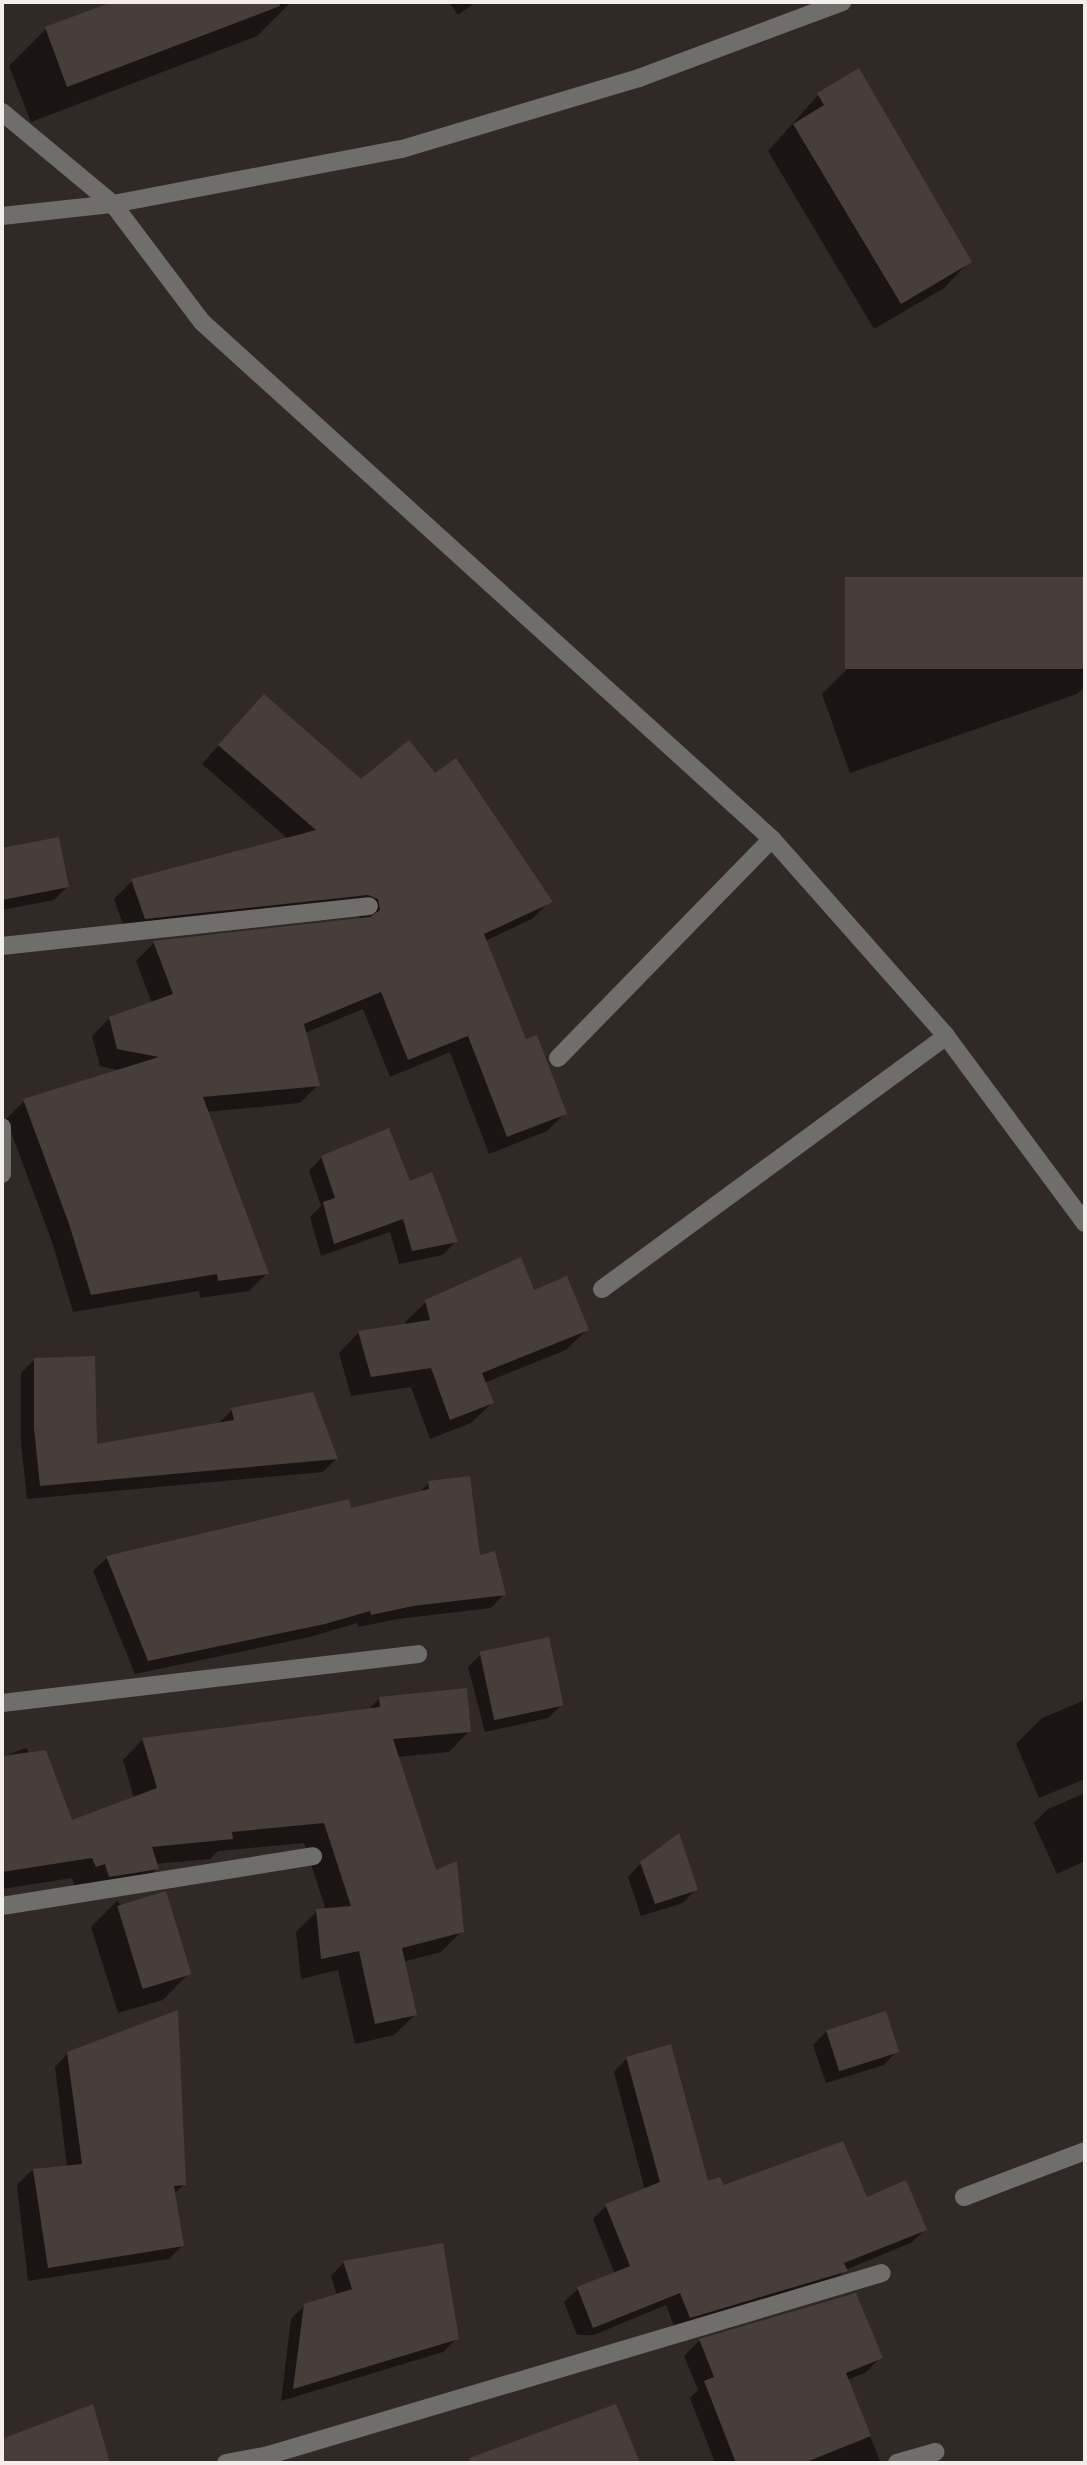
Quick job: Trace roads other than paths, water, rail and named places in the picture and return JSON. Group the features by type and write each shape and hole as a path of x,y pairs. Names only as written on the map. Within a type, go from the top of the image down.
{"street":[{"path":"2,216 113,204 402,149 639,78 842,2"},
{"path":"2,112 113,204 202,322 772,839 946,1036 1085,1223"},
{"path":"558,1058 772,839"},
{"path":"2,946 369,906"},
{"path":"603,1289 946,1036"},
{"path":"2,1127 2,1174"},
{"path":"2,1703 418,1654"},
{"path":"2,1906 313,1856"},
{"path":"964,2197 1085,2151"},
{"path":"226,2463 270,2459 881,2273"},
{"path":"897,2463 935,2452"}]}
